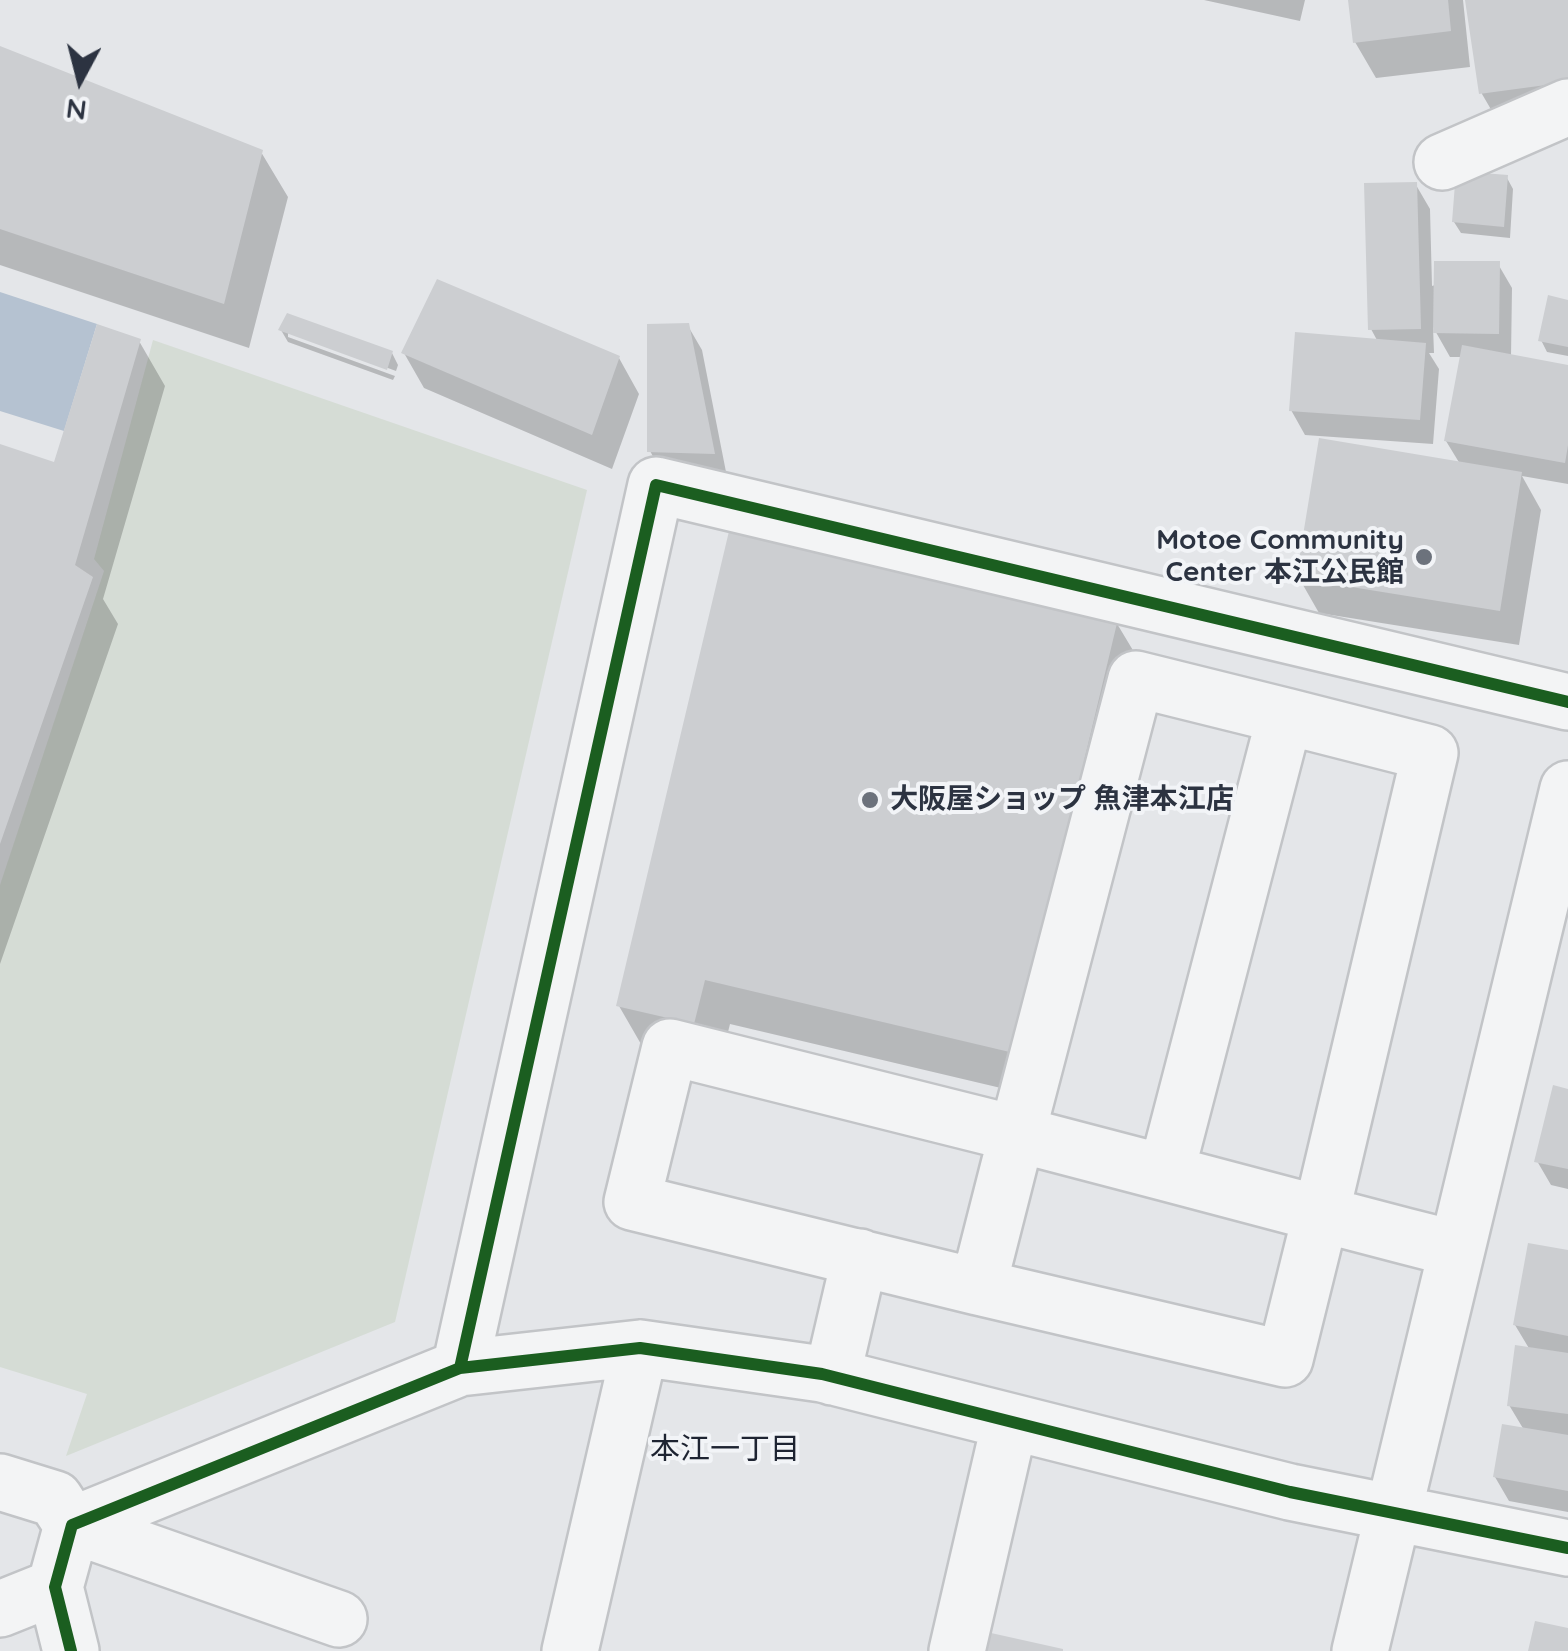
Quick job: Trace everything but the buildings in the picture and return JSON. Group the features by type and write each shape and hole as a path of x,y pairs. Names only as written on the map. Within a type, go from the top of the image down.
{"street":[{"path":"1442,162 1568,107"},
{"path":"460,1368 656,485 1568,702"},
{"path":"978,1287 1017,1134 1136,679 1430,753 1322,1214 1284,1360 978,1287 632,1202 670,1047 1017,1134 1322,1214 1456,1249"},
{"path":"1166,1173 1284,716"},
{"path":"1360,1651 1568,789"},
{"path":"832,1378 860,1257"},
{"path":"570,1651 640,1348"},
{"path":"72,1525 460,1368 640,1348 832,1378 1290,1492 1568,1548"},
{"path":"956,1651 1010,1422"},
{"path":"0,1482 55,1499 72,1525 340,1619"},
{"path":"71,1651 55,1587 72,1525"},
{"path":"0,1610 55,1587"}],"shaded area":[{"path":"153,340 587,490 395,1322 66,1456 87,1394 0,1367 0,885 104,571 94,559"}],"water":[{"path":"0,292 97,324 64,431 0,411"}],"cycle path":[{"path":"460,1368 656,485 1568,702"},
{"path":"71,1651 55,1587 72,1525 460,1368 640,1348 822,1374 1290,1492 1568,1548"}],"place":[{"name":"Motoe Community Center 本江公民館","path":"1424,557"},
{"name":"大阪屋ショップ 魚津本江店","path":"870,800"}],"district":[{"name":"本江一丁目","path":"725,1450"}]}
